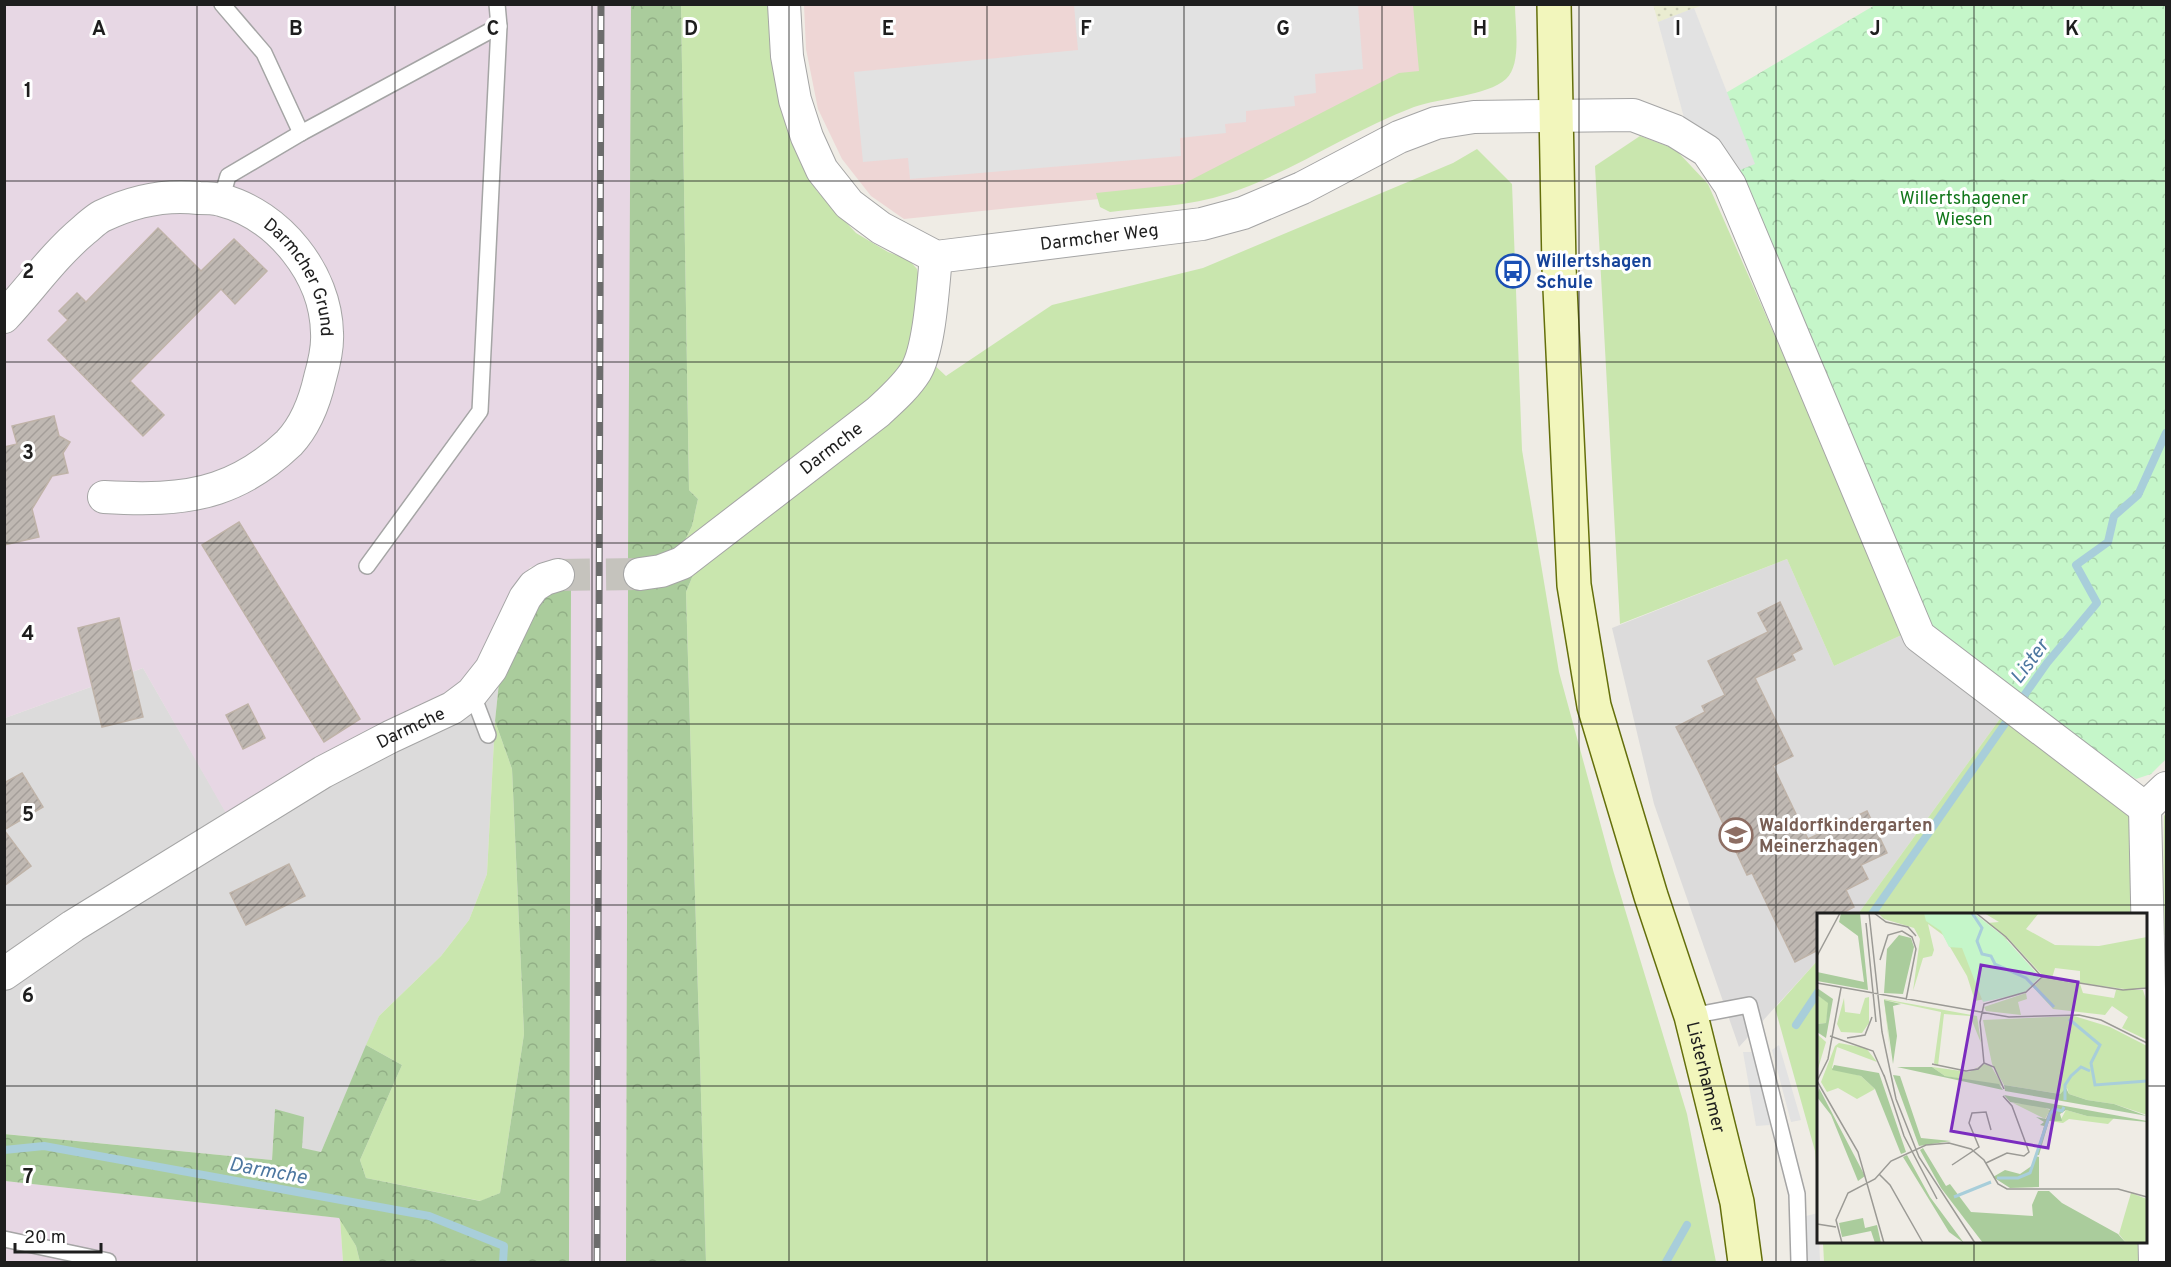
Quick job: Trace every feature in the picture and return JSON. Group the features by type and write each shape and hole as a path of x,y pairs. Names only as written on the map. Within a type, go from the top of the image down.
{"main road":[{"name":"Listerhammer","path":"1554,4 1559,267 1574,585 1594,706 1651,896 1691,1016 1737,1202 1744,1263"}],"street":[{"path":"784,4 787,56 795,100 807,137 822,170 849,204 880,228 936,257"},
{"name":"Darmcher Weg","path":"936,257 1202,224 1243,213 1292,192 1399,137 1436,123 1474,117 1633,115 1675,130 1707,151 1730,185 1919,636 2017,711 2156,798"},
{"name":"Darmcher Grund","path":"4,317 68,244 100,217 142,200 182,196 221,200 247,210 290,242 308,268 318,288 324,309 327,333 325,358 314,403 290,441 256,471 215,489 157,499 104,497"},
{"name":"Darmche","path":"640,574 661,571 682,563 901,392 917,368 927,333 936,257"},
{"name":"Darmche","path":"4,974 73,926 323,772 452,708 472,693 491,669 525,598 534,585 558,575"},
{"path":"2155,1263 2156,798"}],"lane":[{"path":"222,4 264,53 301,134"},
{"path":"367,566 480,411 499,26 497,4"},
{"path":"221,200 228,176 499,26"},
{"path":"472,693 488,735"},
{"path":"1691,1016 1749,1005 1797,1194 1799,1263"},
{"path":"4,1239 108,1261"}],"shaded area":[{"path":"5,5 631,5 626,1262 569,1262 571,562 530,567 478,673 231,822 143,668 5,718"},
{"path":"804,5 1497,5 1501,48 1207,188 904,219 871,196 842,159 818,109 806,49"},
{"path":"1074,5 1358,5 1363,69 1315,74 1316,93 1294,96 1295,106 1246,111 1246,122 1225,124 1226,133 1180,138 1181,156 910,179 908,158 863,162 854,72 1078,50"},
{"path":"1694,8 1755,164 1735,172 1686,125 1658,22"},
{"path":"1787,559 1834,666 1906,633 2005,712 1859,913 1817,913 1817,961 1739,1047 1654,804 1612,628"},
{"path":"143,668 231,821 478,673 500,673 495,721 487,874 469,920 441,956 379,1016 321,1152 302,1149 275,1109 272,1160 5,1134 5,718"},
{"path":"1779,1045 1801,1120 1791,1122 1772,1050"},
{"path":"1743,1052 1756,1052 1770,1125 1756,1126"},
{"path":"5,1181 340,1218 343,1262 5,1262"},
{"path":"1817,1213 1817,1243 1819,1243 1820,1262 1805,1262 1806,1216"}],"green space":[{"path":"1653,4 1703,5 1658,22"},
{"path":"631,5 681,5 689,490 698,499 692,526 679,553 628,561"},
{"path":"681,5 769,5 778,91 794,146 817,191 856,233 888,252 909,260 917,269 920,283 917,333 891,387 679,553 692,526 698,499 689,490"},
{"path":"1413,5 1515,5 1516,55 1511,72 1506,79 1487,89 1414,107 1275,174 1227,194 1184,204 1110,212 1100,207 1096,193 1183,184 1399,73 1419,71"},
{"name":"Willertshagener Wiesen","path":"1875,5 2166,5 2166,759 2151,774 2136,779 1942,653 1702,107"},
{"path":"1640,136 1675,149 1708,184 1906,633 1834,666 1787,559 1620,624 1595,166"},
{"path":"1477,149 1512,184 1522,450 1559,672 1613,870 1687,1114 1716,1262 706,1262 686,592 696,568 931,362 946,376 1052,305 1203,268 1453,163"},
{"path":"696,568 686,592 706,1262 626,1262 628,586 669,582"},
{"path":"571,588 569,1262 360,1262 356,1246 339,1218 5,1181 4,1134 272,1160 275,1109 304,1117 302,1148 321,1152 366,1045 402,1065 360,1160 366,1178 480,1201 500,1193 524,1034 512,769 495,721 500,673 527,611 552,590"},
{"path":"2005,712 2137,811 2140,913 1859,913"},
{"path":"495,721 512,769 524,1034 500,1193 481,1201 366,1178 360,1160 402,1065 366,1045 379,1016 441,956 469,920 487,874"},
{"path":"2166,813 2166,935 2163,935 2164,816"},
{"path":"1817,961 1817,1176 1815,1151 1775,1008"},
{"path":"340,1218 356,1246 360,1262 343,1262"},
{"path":"1823,1243 2146,1243 2151,1262 1824,1262"}],"building":[{"path":"158,228 201,271 234,239 267,271 235,304 221,289 130,381 164,415 143,436 48,340 68,320 59,311 77,293 86,302"},
{"path":"54,416 59,436 70,442 63,453 68,473 52,476 32,509 39,537 4,545 4,447 17,444 12,426"},
{"path":"239,522 360,719 324,742 202,545"},
{"path":"1780,602 1802,649 1792,654 1795,660 1755,678 1793,756 1773,766 1808,839 1867,811 1887,853 1861,865 1868,879 1846,890 1854,907 1843,913 1817,913 1817,951 1795,962 1752,873 1747,875 1676,727 1705,712 1702,706 1725,695 1708,661 1768,632 1758,613"},
{"path":"119,618 143,717 102,727 78,628"},
{"path":"248,704 265,738 243,749 226,715"},
{"path":"22,773 43,807 4,830 4,783"},
{"path":"4,830 31,866 4,886"},
{"path":"289,864 305,896 246,925 230,893"}],"waterway":[{"name":"Lister","path":"2018,704 2047,663 2097,603 2076,565 2108,542 2114,516 2138,495 2166,433"},
{"name":"Lister","path":"1873,913 2011,715"},
{"name":"Lister","path":"1796,1025 1817,994"},
{"name":"Darmche","path":"4,1150 44,1146 429,1216 504,1246 503,1262"},
{"name":"Lister","path":"1666,1262 1687,1225"}],"tunnel":[{"path":"558,575 640,574"}],"railway":[{"path":"597,1262 601,4"}],"place":[{"name":"Willertshagen Schule","path":"1513,271"},
{"name":"Waldorfkindergarten Meinerzhagen","path":"1736,835"}]}
